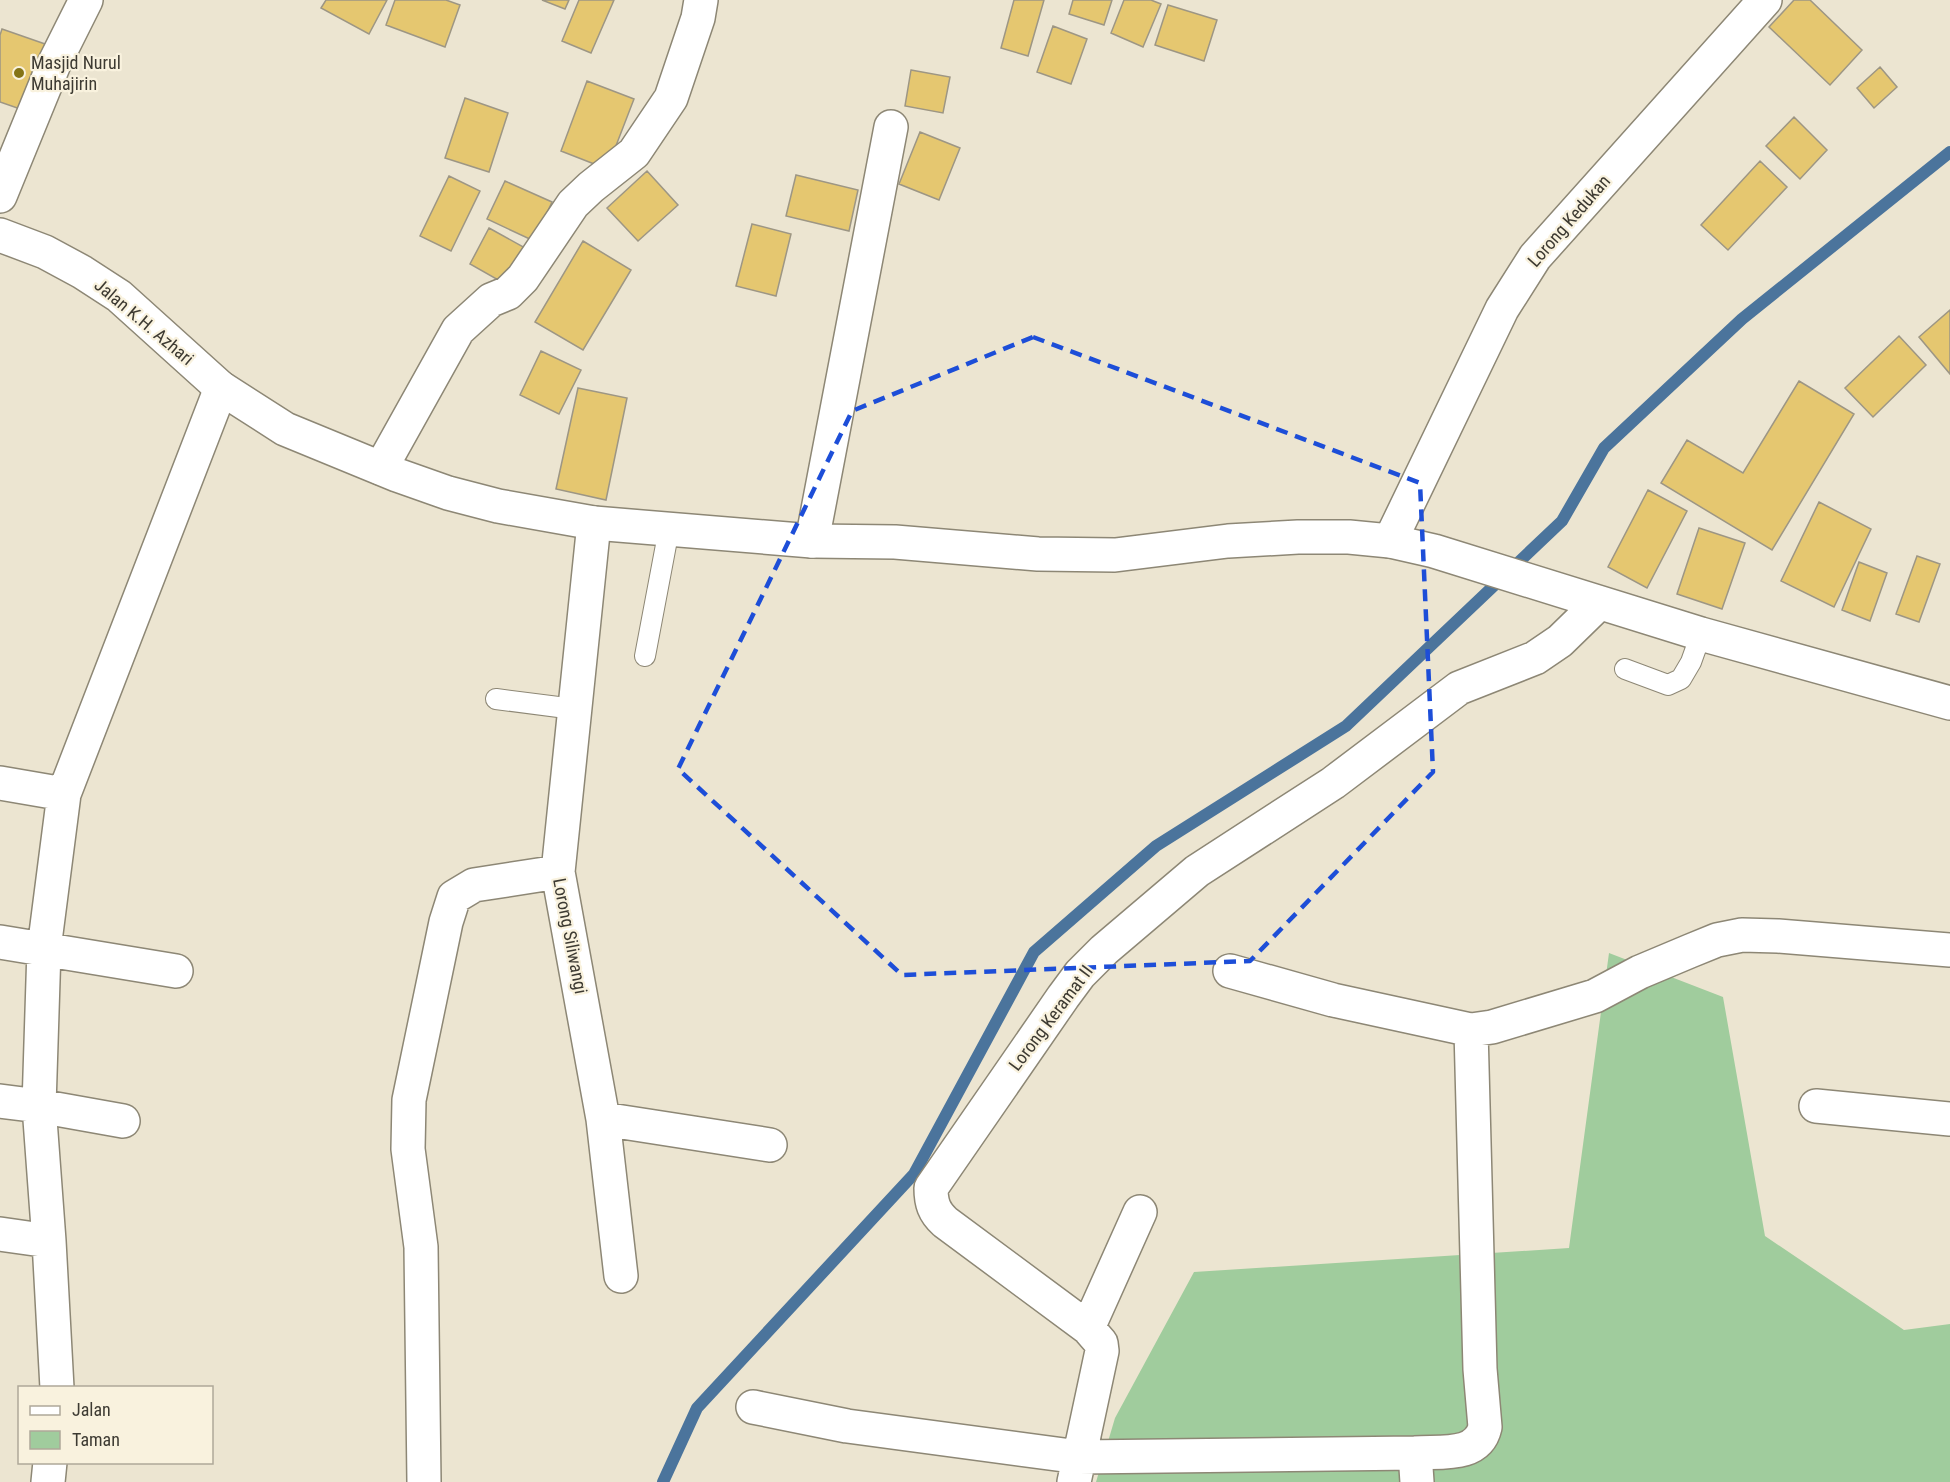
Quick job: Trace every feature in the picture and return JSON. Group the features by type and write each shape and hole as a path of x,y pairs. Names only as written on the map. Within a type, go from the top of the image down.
{"street":[{"path":"0,196 54,64 86,0"},
{"path":"381,468 458,330 491,300 508,293 523,278 573,204 634,153 671,98 698,18 701,0"},
{"name":"Lorong Kedukan","path":"1390,541 1496,320 1535,257 1764,0"},
{"path":"812,541 891,127"},
{"name":"Jalan K.H. Azhari","path":"0,235 45,252 119,296 221,388 285,429 448,493 498,506 594,523 812,541 895,542 1038,554 1115,555 1228,541 1299,537 1349,537 1390,541 1434,550 1701,634 1950,703"},
{"path":"57,1386 50,1241 39,1106 44,949 64,794 221,388"},
{"name":"Lorong Siliwangi","path":"594,523 558,872 603,1119 621,1276"},
{"name":"Lorong Keramat II","path":"1077,1470 1102,1351 1101,1342 1088,1328 945,1222 932,1205 931,1188 1056,1006 1080,974 1104,950 1197,871 1333,783 1459,688 1535,658 1560,641 1599,603"},
{"path":"0,783 64,794"},
{"path":"424,1482 420,1248 408,1149 410,1100 446,922 454,897 474,885 558,872"},
{"path":"1230,971 1333,1000 1471,1030 1492,1027 1595,996 1640,972 1690,951 1717,940 1742,935 1950,950"},
{"path":"0,942 176,971"},
{"path":"753,1407 1077,1470 1416,1467 1472,1448 1483,1436 1485,1427 1479,1369 1471,1030"},
{"path":"0,1101 123,1121"},
{"path":"1816,1106 1950,1119"},
{"path":"603,1119 770,1145"},
{"path":"1088,1328 1140,1212"},
{"path":"0,1234 50,1241"},
{"path":"48,1482 50,1464"}],"lane":[{"path":"645,656 669,529"},
{"path":"1624,669 1668,685 1681,679 1691,662 1701,634"},
{"path":"496,699 574,709"}],"highlighted area":[{"path":"1033,337 1420,483 1433,772 1250,961 902,975 678,769 852,411"}],"green space":[{"path":"1609,953 1723,997 1765,1236 1904,1330 1950,1324 1950,1482 1096,1482 1115,1418 1194,1272 1569,1248"}],"building":[{"path":"326,0 387,0 369,34 321,8"},
{"path":"395,0 446,0 460,5 445,47 386,25"},
{"path":"542,0 569,0 565,9"},
{"path":"579,0 614,0 591,53 562,41"},
{"path":"1014,0 1044,0 1028,56 1001,48"},
{"path":"1073,0 1112,0 1104,25 1069,14"},
{"path":"1124,0 1151,0 1161,4 1143,47 1111,33"},
{"path":"1794,0 1810,0 1862,50 1830,85 1769,27"},
{"path":"1168,5 1217,20 1204,61 1155,45"},
{"path":"1053,26 1087,39 1071,84 1037,72"},
{"name":"Masjid Nurul Muhajirin","path":"2,29 48,45 26,111 0,102 0,35"},
{"path":"1880,67 1897,87 1874,108 1857,88"},
{"path":"911,70 950,77 943,113 905,106"},
{"path":"587,81 634,99 607,169 561,151"},
{"path":"465,98 508,113 489,172 445,158"},
{"path":"1794,117 1827,150 1800,179 1766,146"},
{"path":"920,132 960,148 939,200 899,184"},
{"path":"1760,161 1787,187 1728,250 1701,225"},
{"path":"647,171 678,205 638,241 607,208"},
{"path":"796,175 858,190 849,231 786,216"},
{"path":"449,176 480,191 451,251 420,236"},
{"path":"505,181 552,202 534,241 487,219"},
{"path":"752,224 791,234 776,296 736,286"},
{"path":"489,228 527,249 507,285 470,264"},
{"path":"583,241 631,270 583,350 535,322"},
{"path":"1950,310 1950,374 1919,337"},
{"path":"1899,336 1926,365 1873,417 1845,388"},
{"path":"541,351 581,370 559,414 520,395"},
{"path":"1799,381 1854,414 1772,550 1661,483 1687,440 1743,473"},
{"path":"578,388 627,398 606,500 556,489"},
{"path":"1648,490 1687,511 1647,588 1608,567"},
{"path":"1819,502 1871,529 1834,607 1781,581"},
{"path":"1699,528 1745,543 1722,609 1677,594"},
{"path":"1917,556 1940,564 1919,622 1896,614"},
{"path":"1859,562 1887,573 1870,621 1842,610"}],"waterway":[{"path":"663,1482 697,1408 914,1174 1034,952 1156,846 1346,726 1562,521 1604,448 1742,319 1950,152"}],"place":[{"name":"Masjid Nurul Muhajirin","path":"19,73"}]}
